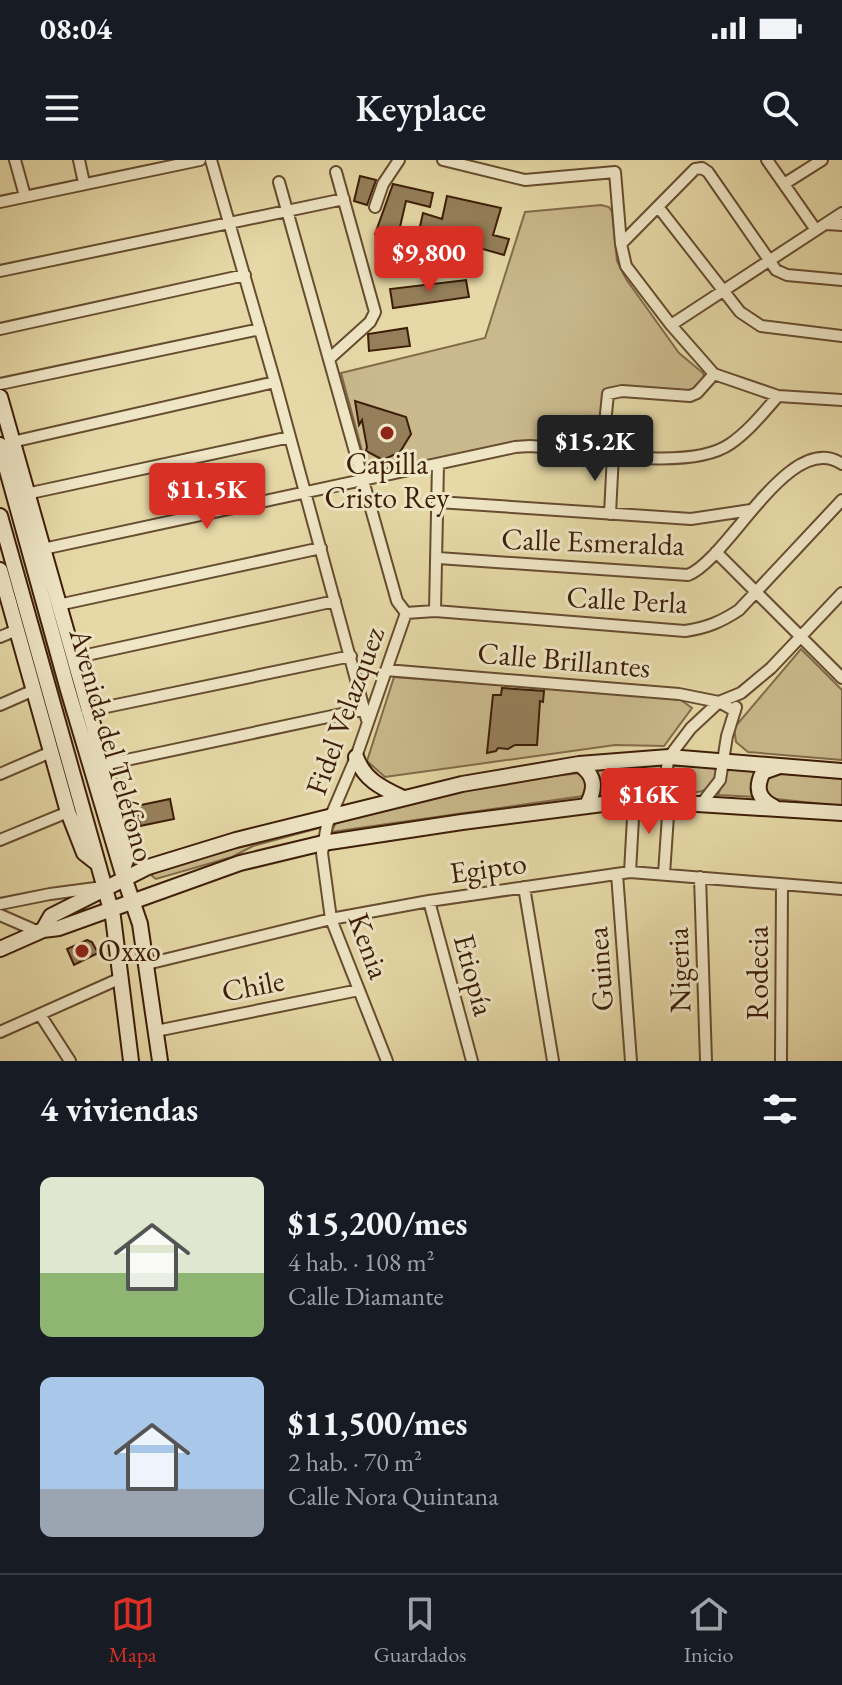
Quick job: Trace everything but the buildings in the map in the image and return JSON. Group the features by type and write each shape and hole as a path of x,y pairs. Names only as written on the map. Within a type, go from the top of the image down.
{"main road":[{"path":"1,405 6,444 26,494 73,658 74,688 87,711 125,837 128,855 116,880"},
{"name":"Avenida del Teléfono","path":"6,444 74,688 122,904 121,978 131,1061"},
{"name":"Avenida del Teléfono","path":"0,516 51,723 98,864 116,880 122,904 140,924 160,1061"},
{"path":"0,570 34,690 51,723 51,752 68,812 84,853 98,864"},
{"path":"356,757 369,779 401,797"},
{"path":"41,931 51,916 116,880 148,867 401,797 462,784 579,764 669,757 842,771"},
{"path":"579,764 592,776 594,784 587,805"},
{"path":"774,807 762,799 758,787 763,772 782,766"},
{"path":"0,949 41,931 59,928 240,863 323,843 634,800 842,813"}],"street":[{"path":"15,160 25,196"},
{"path":"79,160 84,183"},
{"path":"0,202 146,165 200,160"},
{"path":"103,765 366,714 211,160"},
{"path":"375,207 383,184 399,160"},
{"path":"443,160 525,180 615,172"},
{"path":"622,160 615,172 621,244 626,266 714,374 778,396 842,400"},
{"path":"767,160 821,227"},
{"path":"784,184 822,160"},
{"path":"621,244 703,164 776,270 787,275 842,280"},
{"path":"329,359 370,322 375,312 336,172"},
{"name":"Fidel Velazquez","path":"279,182 397,601 406,613 366,714 356,757 323,843"},
{"path":"0,271 344,199"},
{"path":"659,208 721,292 740,312 761,326 842,336"},
{"path":"671,325 842,213"},
{"path":"821,227 842,225"},
{"path":"0,329 245,275"},
{"path":"0,384 260,329"},
{"path":"610,514 608,394 622,391 690,396 697,393 714,374"},
{"path":"6,444 275,382"},
{"path":"43,549 515,447 667,459 706,455 728,446 778,396"},
{"path":"26,494 290,437"},
{"name":"Calle Esmeralda","path":"438,558 682,576 695,573 751,510 801,464 812,458 830,458 842,464"},
{"path":"435,611 438,464"},
{"name":"Calle Perla","path":"406,613 435,611 685,631 721,622 739,610 842,500"},
{"path":"438,502 691,519 751,510"},
{"path":"58,605 321,548"},
{"path":"716,552 842,678"},
{"path":"664,874 669,801 665,778 669,757 691,728 719,702 741,693 802,637 842,593"},
{"path":"73,658 335,601"},
{"path":"0,637 17,630"},
{"path":"87,711 351,656"},
{"name":"Calle Brillantes","path":"386,670 679,694 719,702 735,711"},
{"path":"0,705 34,690"},
{"path":"702,803 717,787 727,736 741,693"},
{"path":"0,774 51,752"},
{"path":"630,872 634,800"},
{"path":"0,840 68,812"},
{"name":"Kenia","path":"323,843 322,865 331,919 387,1061"},
{"name":"Egipto","path":"147,964 331,919 429,901 630,872 842,889"},
{"name":"Guinea","path":"617,874 631,1061"},
{"name":"Nigeria","path":"700,877 706,1061"},
{"path":"0,904 116,880"},
{"name":"Rodecia","path":"781,1061 782,885"},
{"path":"524,887 553,1061"},
{"name":"Etiopía","path":"429,901 472,1061"},
{"path":"0,915 41,931"},
{"path":"0,1032 121,978"},
{"name":"Chile","path":"156,1031 359,990"},
{"path":"41,1016 70,1061"}],"shaded area":[{"path":"601,205 609,207 612,212 617,261 626,279 679,353 703,373 705,381 690,393 606,389 597,443 589,447 532,443 508,445 373,472 367,469 341,373 485,338 525,212"},
{"path":"801,649 842,690 842,760 748,752 736,742 734,728"},
{"path":"394,677 678,698 692,708 664,746 615,745 385,777 367,761"},
{"path":"662,764 660,789 598,794 593,769"},
{"path":"673,766 715,767 718,776 700,792 676,791 671,782 671,773"},
{"path":"728,769 760,770 757,797 718,795"},
{"path":"582,773 589,789 583,796 331,832 336,823 506,781"},
{"path":"777,773 842,779 842,806 767,798 763,781"},
{"path":"319,828 253,846 232,857 156,879 152,876 155,872 232,849"}],"place":[{"name":"Capilla Cristo Rey","path":"387,433"},
{"name":"Oxxo","path":"82,951"}]}
